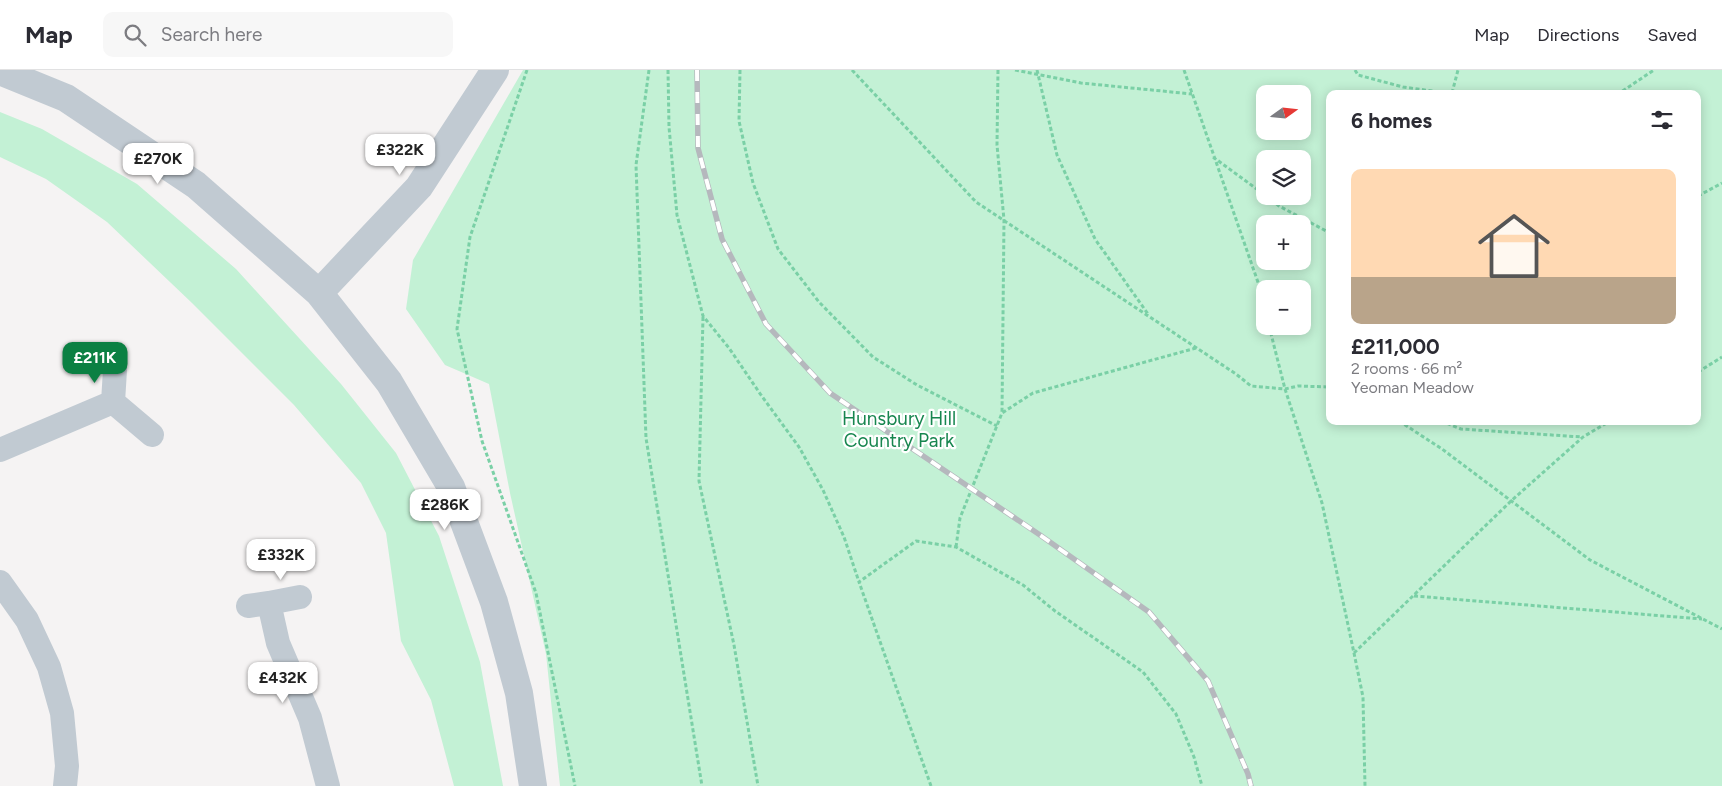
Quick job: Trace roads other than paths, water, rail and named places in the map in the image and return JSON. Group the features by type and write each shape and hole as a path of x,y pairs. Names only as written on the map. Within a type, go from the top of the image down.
{"street":[{"path":"319,293 419,187 495,70"},
{"path":"0,71 66,98 196,186 319,293 389,382 451,487 494,602 519,693 533,786"},
{"path":"113,402 115,370"},
{"path":"113,402 152,435"},
{"path":"0,450 113,402"},
{"path":"0,582 27,620 49,667 62,712 67,766 65,786"},
{"path":"300,597 258,605 278,643 310,718 326,786"}],"railway":[{"path":"697,70 698,148 722,239 766,324 830,393 1040,535 1149,612 1208,681 1248,774 1251,786"}],"park label":[{"name":"Hunsbury Hill Country Park","path":"899,429"}]}
